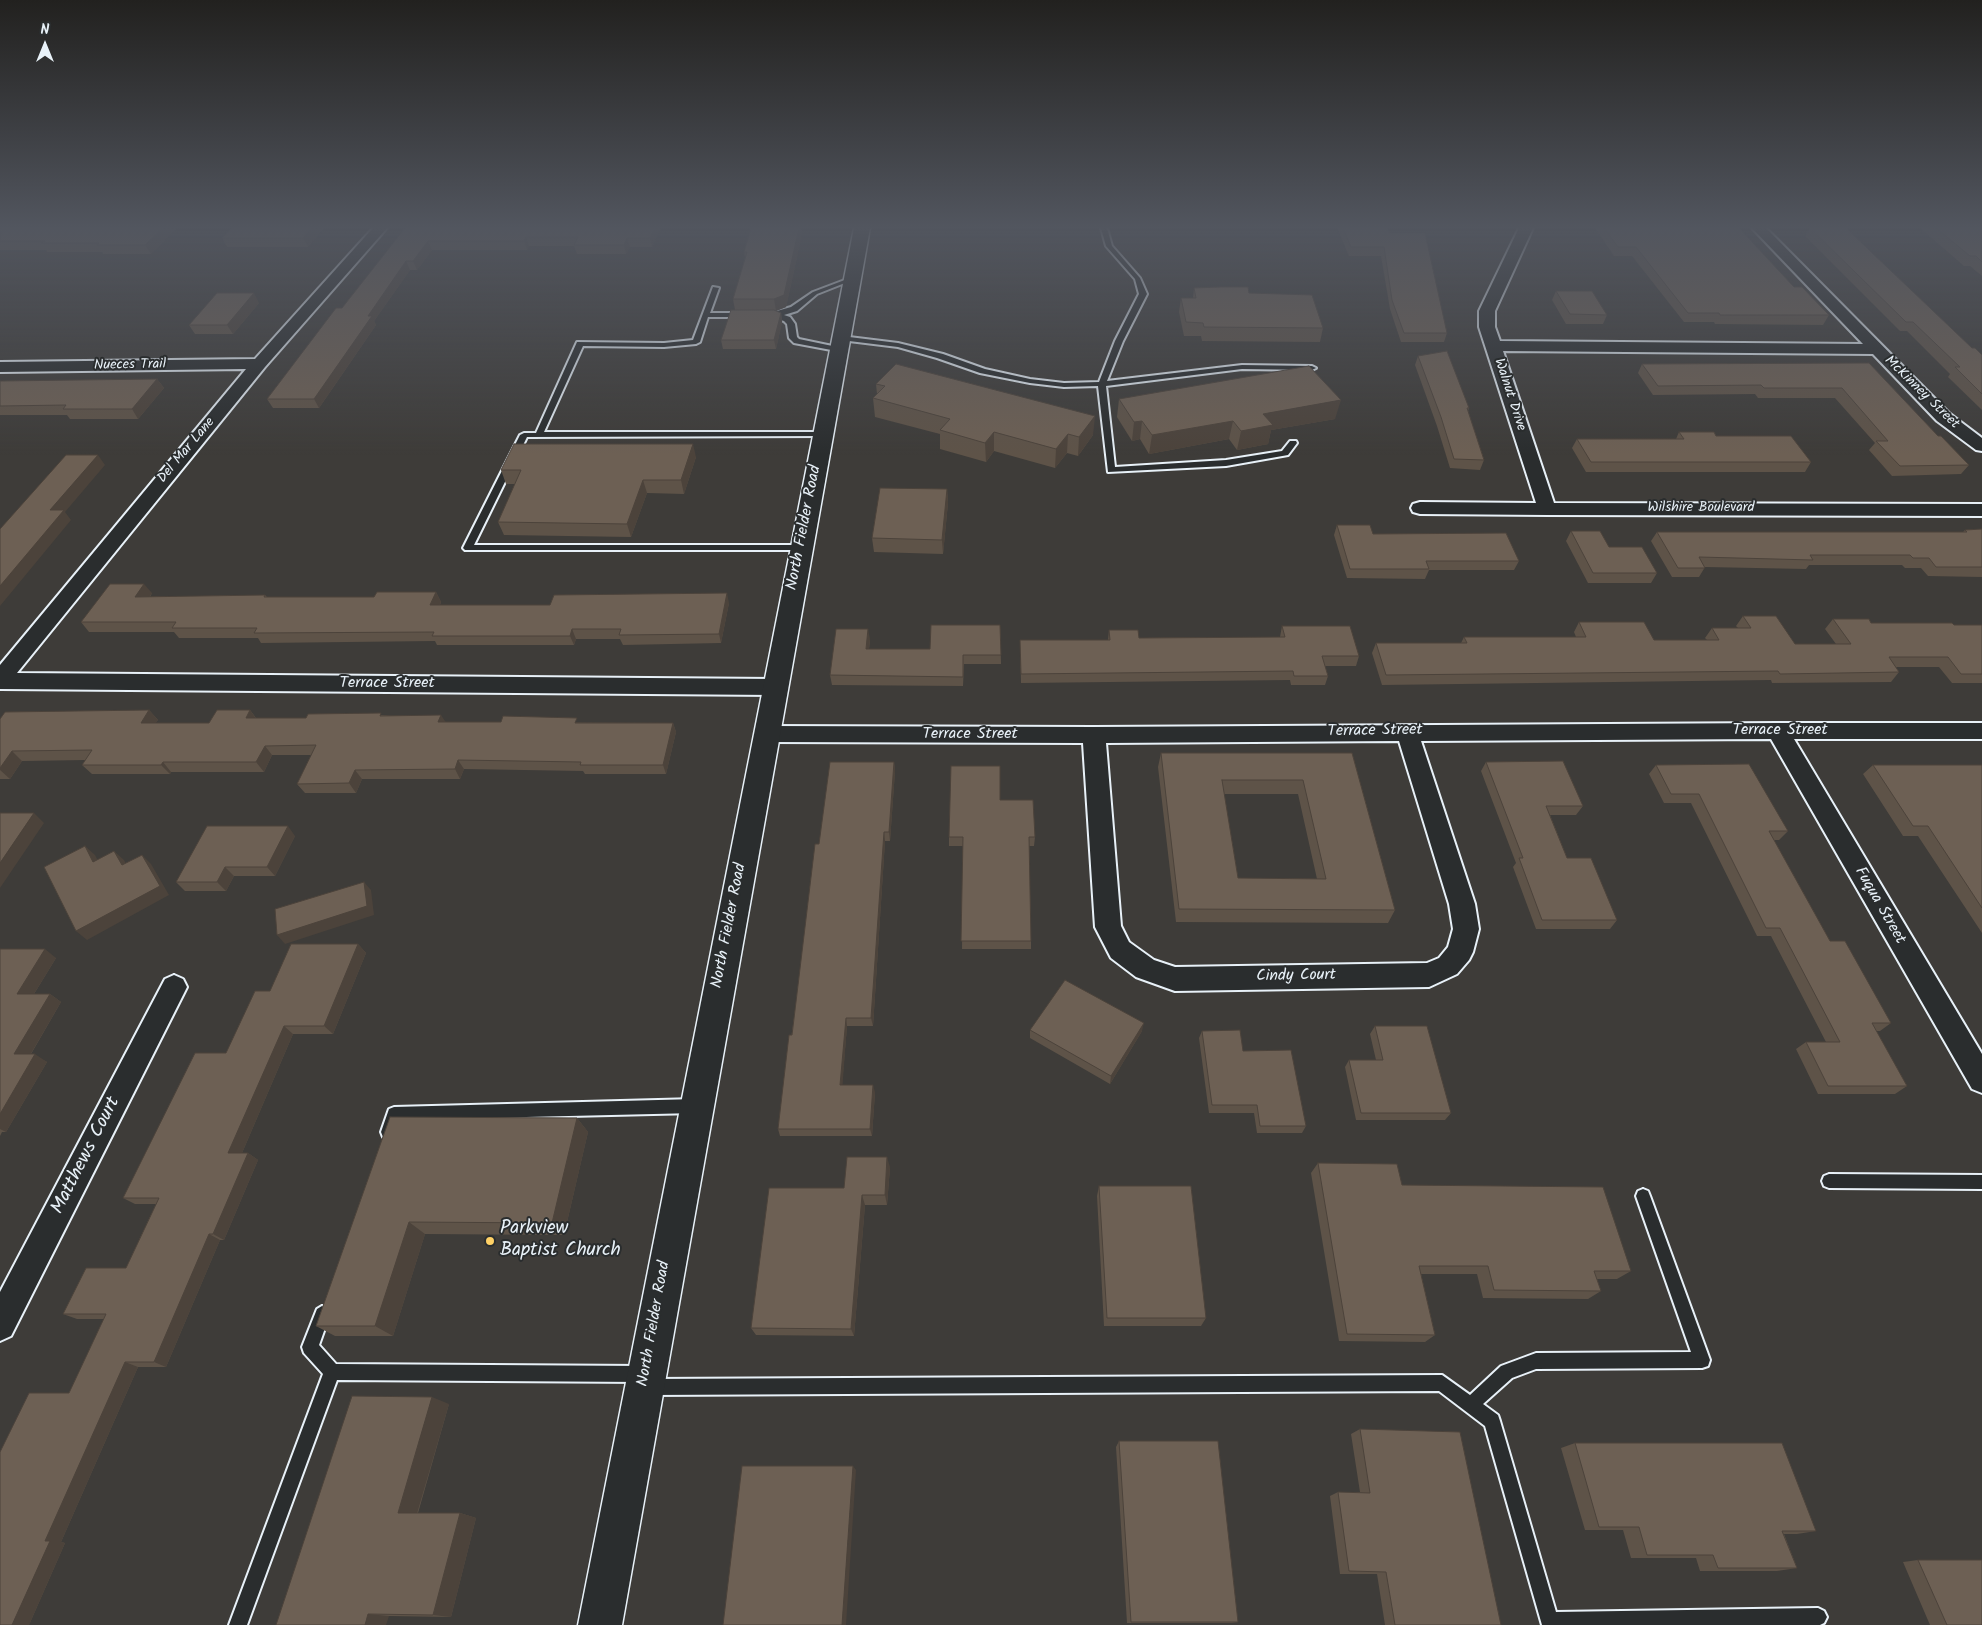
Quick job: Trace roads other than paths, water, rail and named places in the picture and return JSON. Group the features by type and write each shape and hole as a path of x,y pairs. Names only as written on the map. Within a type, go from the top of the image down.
{"main road":[{"name":"North Fielder Road","path":"600,1625 848,304"}],"street":[{"name":"Del Mar Lane","path":"0,680 259,364 313,304"},
{"name":"Walnut Drive","path":"1490,304 1487,311 1487,327 1547,509"},
{"name":"McKinney Street","path":"1832,304 1943,417 1982,446"},
{"path":"1493,346 1875,349"},
{"name":"Nueces Trail","path":"0,366 259,364"},
{"name":"Wilshire Boulevard","path":"1420,508 1982,510"},
{"name":"Terrace Street","path":"0,680 775,687"},
{"name":"Fuqua Street","path":"1778,731 1982,1080"},
{"name":"Terrace Street","path":"768,734 1094,735 1406,732 1982,731"},
{"name":"Cindy Court","path":"1094,735 1108,927 1120,950 1145,969 1175,978 1429,975 1448,966 1460,952 1466,929 1462,904 1406,732"},
{"name":"Matthews Court","path":"0,1325 174,987"}],"lane":[{"path":"539,435 580,344 664,345 696,342 709,304"},
{"path":"759,315 777,315 794,309 801,304"},
{"path":"1138,304 1119,341 1102,384 1111,470 1226,463 1285,452 1293,443"},
{"path":"705,315 750,315"},
{"path":"777,315 787,319 791,324 792,338 797,341 898,345 940,356 983,371 1064,385 1102,384 1242,366 1312,368"},
{"path":"801,548 468,548 524,435 823,434"},
{"path":"384,1142 394,1114 696,1106"},
{"path":"1829,1181 1982,1182"},
{"path":"1471,1405 1506,1372 1536,1361 1702,1360 1643,1196"},
{"path":"327,1300 310,1347 332,1372 645,1380 1442,1383 1492,1421 1550,1623 1818,1617"},
{"path":"238,1625 332,1372"}],"place":[{"name":"Parkview Baptist Church","path":"490,1241"}]}
